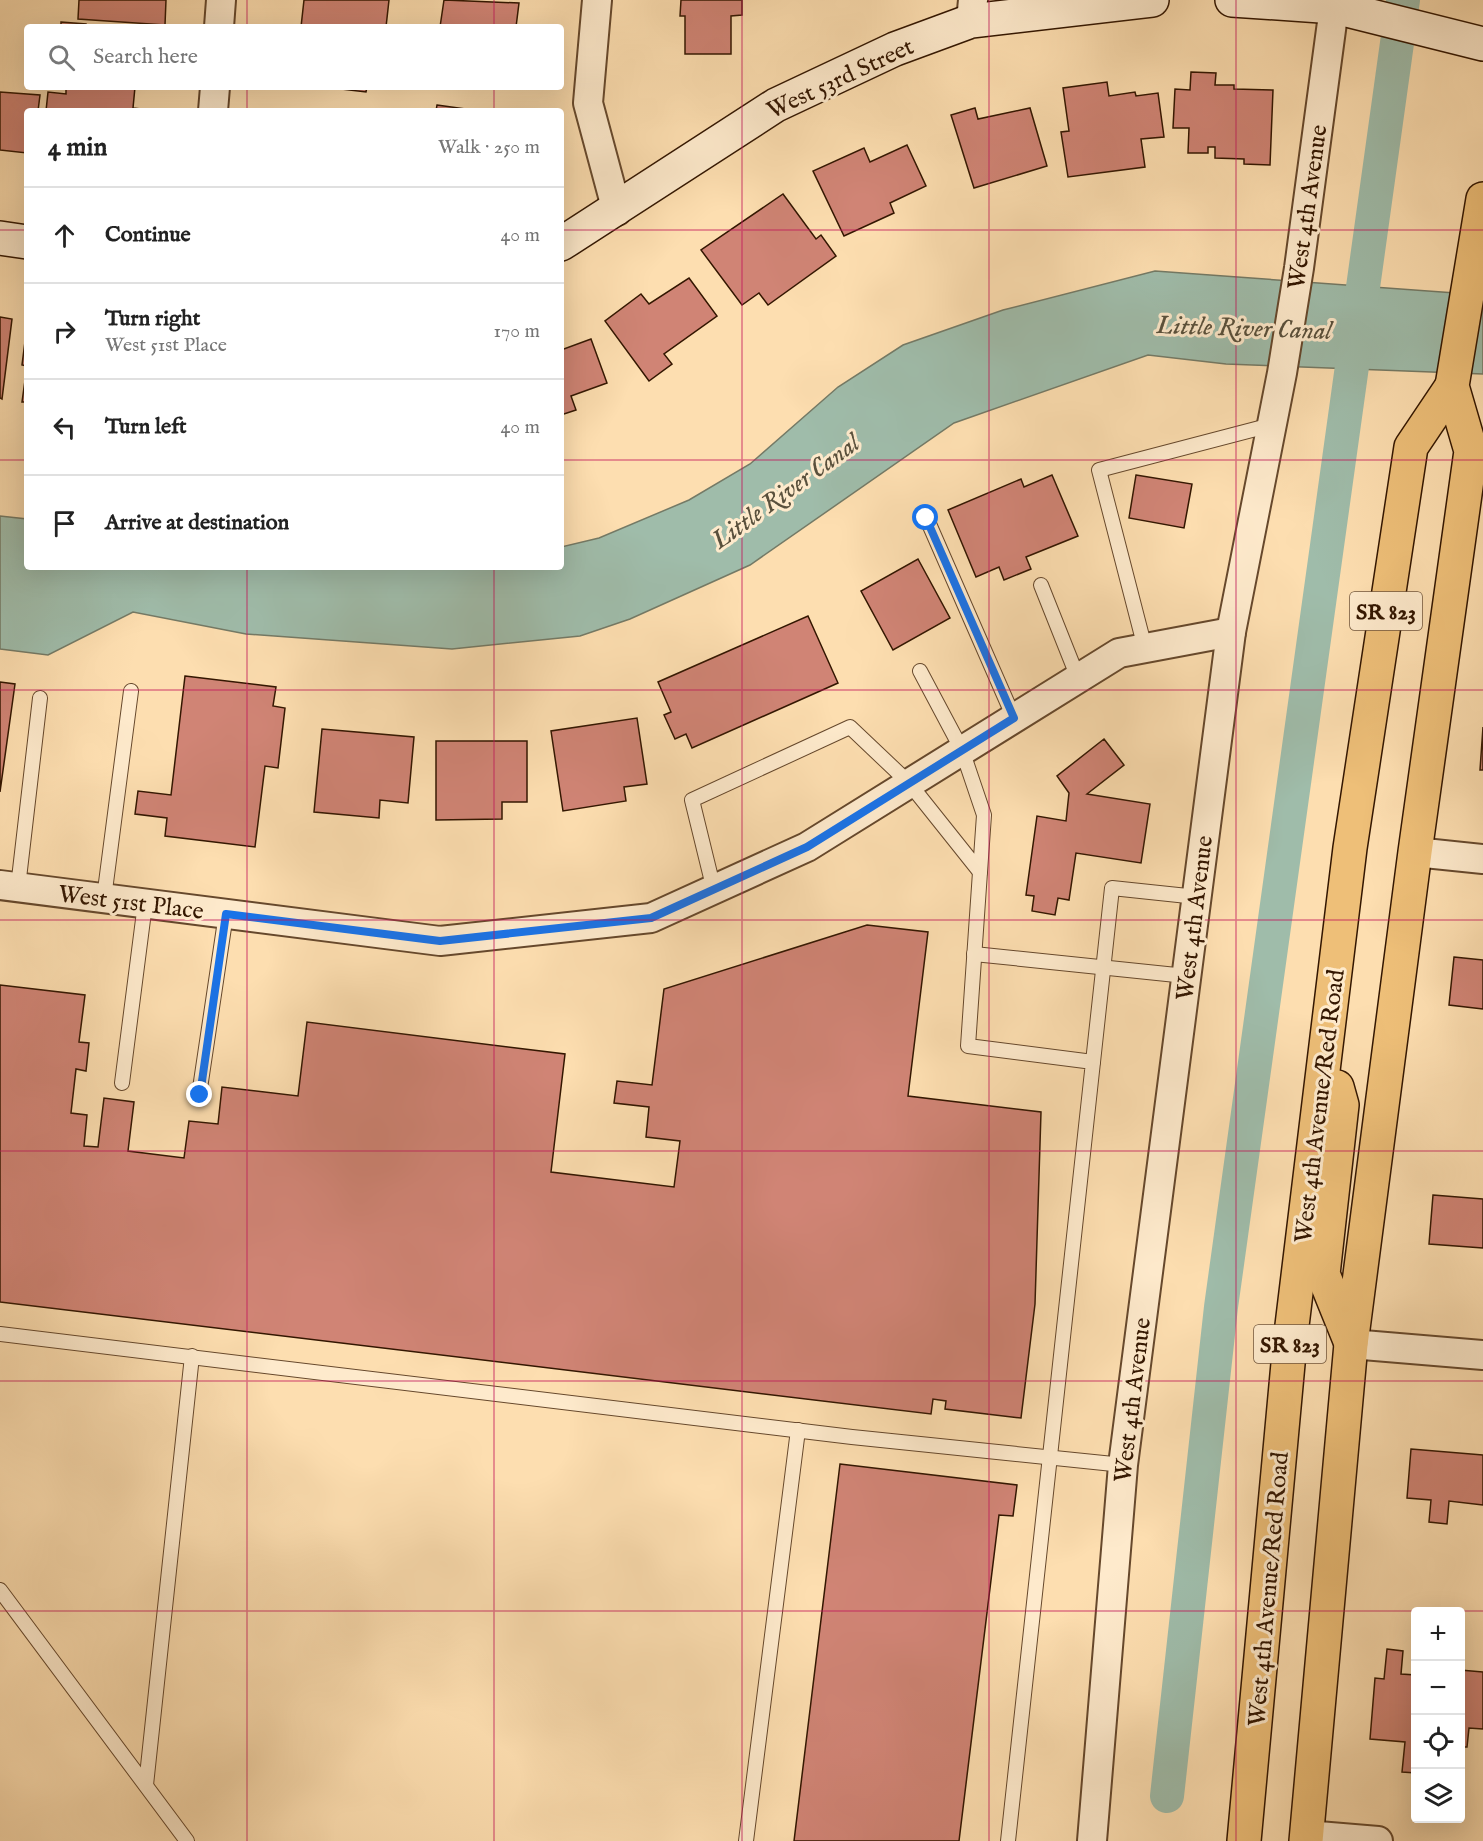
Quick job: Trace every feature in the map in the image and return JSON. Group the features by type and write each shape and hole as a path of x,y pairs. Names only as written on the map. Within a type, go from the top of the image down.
{"main road":[{"name":"West 4th Avenue/Red Road","path":"1244,1841 1290,1342 1350,848 1410,447 1452,386 1483,199"},
{"name":"West 4th Avenue/Red Road","path":"1306,1838 1352,1344 1415,852 1477,450 1452,386"},
{"path":"1326,1044 1342,1105 1323,1274 1352,1344"}],"street":[{"path":"219,24 221,0"},
{"path":"597,0 588,103 617,211"},
{"name":"West 53rd Street","path":"564,242 617,211 776,105 972,10 1152,0"},
{"path":"1232,0 1335,3 1483,44"},
{"name":"West 4th Avenue","path":"1092,1841 1123,1465 1231,632 1282,373 1299,268 1335,3"},
{"path":"213,108 215,90"},
{"path":"0,238 24,242"},
{"name":"West 51st Place","path":"9,886 440,941 651,918 807,847 1119,653 1231,632"},
{"path":"1415,852 1483,859"},
{"path":"1352,1344 1483,1355"},
{"path":"1306,1838 1378,1841"}],"lane":[{"path":"1146,648 1099,470 1271,425"},
{"path":"926,518 1014,718"},
{"path":"1041,585 1078,678"},
{"path":"920,671 962,750 984,815 968,1046 1093,1062"},
{"path":"104,898 131,691"},
{"path":"9,886 40,698"},
{"path":"714,890 692,800 850,727 909,783 980,872"},
{"path":"1008,1841 1112,888 1197,897"},
{"path":"122,1083 145,904"},
{"path":"200,1095 226,914"},
{"path":"974,954 1186,976"},
{"path":"0,1334 798,1430 1123,1465"},
{"path":"146,1785 192,1356"},
{"path":"746,1841 798,1430"},
{"path":"0,1590 187,1841"}],"water":[{"name":"Little River Canal","path":"1155,271 1483,295 1483,374 1226,364 1148,355 954,423 750,565 630,619 580,636 452,649 246,634 133,612 48,655 0,649 0,516 24,519 24,570 564,570 564,546 599,538 689,500 750,464 838,387 903,345 1003,310"}],"building":[{"path":"79,0 166,0 165,24 78,19"},
{"path":"304,0 389,0 386,24 301,24"},
{"path":"444,0 519,3 516,24 440,24"},
{"path":"681,0 742,0 742,15 731,16 731,54 685,54 685,16 680,16"},
{"path":"61,22 86,24 61,24"},
{"path":"1191,72 1216,73 1215,85 1234,85 1234,89 1273,90 1270,165 1244,164 1244,159 1215,158 1215,147 1208,147 1208,153 1188,153 1189,128 1173,128 1175,89 1190,90"},
{"path":"1107,82 1109,96 1135,92 1136,96 1158,93 1164,137 1141,139 1145,167 1068,177 1061,132 1069,131 1063,88"},
{"path":"66,90 135,90 133,108 46,108 48,92 66,94"},
{"path":"0,92 40,95 38,108 24,108 24,153 0,150"},
{"path":"437,105 458,108 436,108"},
{"path":"975,108 978,119 1030,108 1047,166 974,188 951,115"},
{"path":"907,145 926,186 890,203 894,213 844,236 813,171 864,148 870,162"},
{"path":"783,194 816,239 821,235 836,256 768,305 759,293 742,305 701,250"},
{"path":"689,278 717,316 664,354 672,364 649,381 605,321 641,294 649,304"},
{"path":"0,317 12,319 2,399 0,398"},
{"path":"591,339 607,383 571,396 576,410 564,414 564,349"},
{"path":"1052,475 1078,536 1026,557 1031,569 1004,580 999,567 976,577 948,510 1021,479 1024,487"},
{"path":"1136,475 1192,484 1184,528 1129,518"},
{"path":"918,559 950,618 893,650 861,591"},
{"path":"808,616 838,683 692,748 686,734 675,739 664,715 671,712 658,682"},
{"path":"185,676 276,687 273,706 285,708 278,768 265,766 255,847 165,836 167,818 135,814 138,791 171,795"},
{"path":"0,682 15,684 0,792"},
{"path":"637,718 647,784 624,787 626,801 563,811 551,731"},
{"path":"1483,727 1483,770 1480,770"},
{"path":"322,729 414,737 408,803 380,800 379,818 314,812"},
{"path":"1104,739 1124,765 1087,794 1150,804 1141,863 1076,853 1069,900 1058,898 1055,915 1032,911 1034,896 1026,895 1037,816 1066,821 1069,793 1057,776"},
{"path":"436,741 527,741 527,802 502,802 502,819 436,820"},
{"path":"867,925 928,932 908,1096 1041,1112 1035,1304 1021,1418 945,1409 946,1401 933,1399 931,1414 0,1302 0,985 85,995 79,1042 89,1043 86,1071 76,1069 71,1113 87,1115 84,1146 98,1147 104,1098 134,1102 128,1151 184,1158 189,1121 218,1124 222,1087 298,1096 307,1022 565,1054 551,1172 674,1187 680,1141 646,1137 649,1107 614,1103 617,1081 652,1085 664,989"},
{"path":"1454,957 1483,960 1483,1009 1449,1005"},
{"path":"1433,1195 1483,1199 1483,1248 1429,1244"},
{"path":"1411,1449 1483,1455 1483,1505 1449,1501 1447,1524 1429,1522 1431,1500 1407,1498"},
{"path":"840,1464 1017,1485 1013,1516 999,1515 959,1841 794,1841"},
{"path":"1387,1649 1403,1651 1401,1674 1411,1675 1411,1773 1402,1772 1405,1742 1370,1739 1375,1678 1384,1679"},
{"path":"1465,1670 1483,1672 1483,1729 1469,1728 1467,1747 1465,1747"}],"waterway":[{"path":"1167,1796 1221,1307 1403,0"}],"route":[{"path":"200,1095 226,914 440,941 651,918 807,847 1014,718 926,518"}]}
